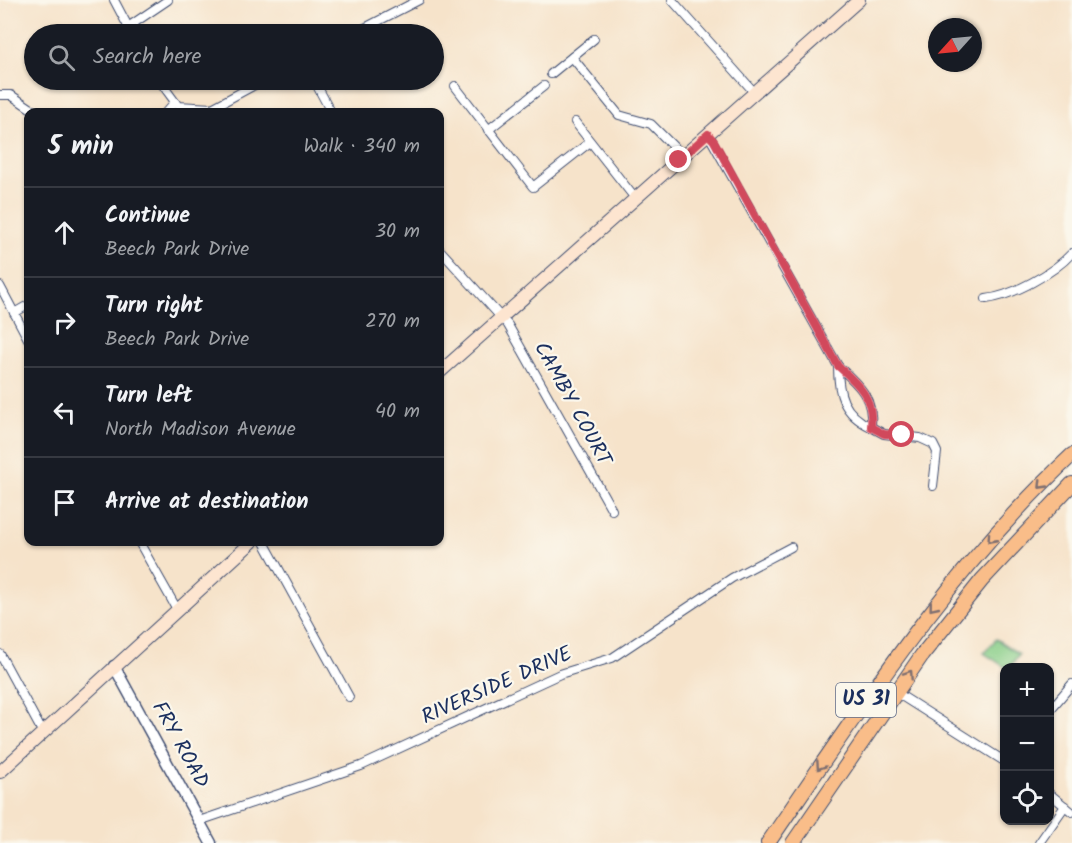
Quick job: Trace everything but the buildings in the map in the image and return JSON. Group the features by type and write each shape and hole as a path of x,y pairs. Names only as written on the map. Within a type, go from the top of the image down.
{"main road":[{"path":"444,368 634,197 859,0"},
{"name":"US 31","path":"768,843 916,628 1011,516 1072,455"},
{"name":"US 31","path":"793,843 922,655 991,569 1072,484"},
{"path":"0,772 248,546"}],"street":[{"path":"114,0 126,24"},
{"path":"139,24 168,0"},
{"path":"372,24 419,0"},
{"path":"672,0 754,92"},
{"path":"551,74 594,39"},
{"path":"572,57 619,116 651,124 683,156"},
{"path":"455,86 533,187 590,142"},
{"path":"488,130 544,86"},
{"path":"166,90 176,104"},
{"path":"171,108 176,104 212,108 245,90"},
{"path":"319,90 329,108"},
{"path":"0,95 11,95 30,108"},
{"path":"576,122 634,197"},
{"path":"708,134 838,366 862,387 869,403 871,427"},
{"path":"986,299 999,297 1060,266 1072,253"},
{"name":"CAMBY COURT","path":"444,255 508,325 612,510"},
{"path":"0,286 24,332"},
{"path":"14,313 24,307"},
{"path":"838,366 838,388 844,408 884,434 920,438 933,444 937,452 933,486"},
{"path":"141,546 178,611"},
{"path":"266,546 349,697"},
{"name":"RIVERSIDE DRIVE","path":"199,821 361,766 560,674 612,658 732,578 791,547"},
{"path":"0,654 43,733"},
{"name":"FRY ROAD","path":"114,666 210,841"},
{"path":"878,681 1000,758"},
{"path":"1054,705 1072,684"},
{"path":"1054,797 1072,812"},
{"path":"1039,843 1065,806"}],"green space":[{"path":"996,639 1019,654 1013,663 1000,664 984,653"}],"route":[{"path":"679,160 708,134 714,141 838,366 862,387 869,403 871,427 884,434 902,435"}]}
